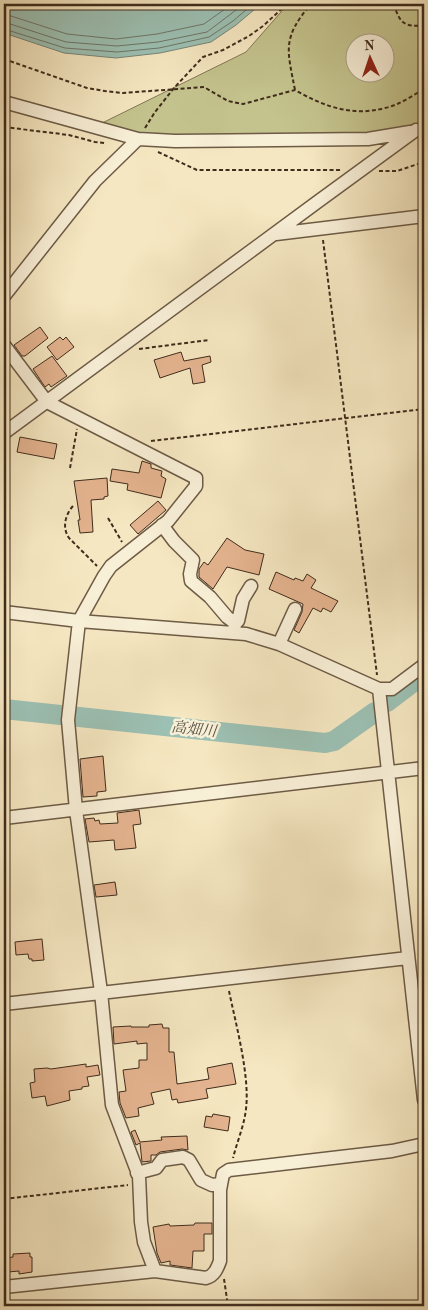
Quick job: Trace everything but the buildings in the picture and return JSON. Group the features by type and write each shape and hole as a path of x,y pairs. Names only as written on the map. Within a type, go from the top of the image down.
{"street":[{"path":"4,102 136,141 368,139 389,137 420,129"},
{"path":"4,433 360,170 420,129"},
{"path":"4,296 95,181 136,141"},
{"path":"274,234 424,216"},
{"path":"4,345 47,402 196,478 196,486 168,521 128,552 106,573 79,621 69,715 76,810 101,992 112,1105 139,1178 144,1242 155,1271"},
{"path":"162,525 192,560 191,581 210,597 235,628"},
{"path":"235,628 243,599 251,586"},
{"path":"279,644 295,609"},
{"path":"4,612 79,621 235,628 279,644 379,689 392,689 424,665"},
{"path":"379,689 408,958 420,1008 424,1100"},
{"path":"4,818 424,768"},
{"path":"4,1004 408,958"},
{"path":"4,1287 155,1271 206,1278 215,1272 220,1261 222,1174 229,1170 392,1151 424,1144"},
{"path":"139,1178 156,1168 166,1158 183,1157 190,1160 201,1180 212,1184 221,1184"}],"path":[{"path":"287,4 264,26 249,36 204,58 174,88 136,141 197,170 397,171 424,162"},
{"path":"295,90 288,51 289,42 291,32 311,4"},
{"path":"394,4 397,15 405,24 410,26 424,25"},
{"path":"4,59 87,88 123,93 204,87 228,101 243,104 295,90 329,107 365,111 386,108 424,89"},
{"path":"4,127 69,135 95,142 111,143"},
{"path":"321,228 379,689"},
{"path":"122,346 130,350 209,340"},
{"path":"148,442 424,409"},
{"path":"70,468 79,419"},
{"path":"73,506 68,512 66,534 106,573"},
{"path":"108,518 128,552"},
{"path":"226,979 242,1052 246,1098 243,1123 229,1170"},
{"path":"4,1199 139,1178"},
{"path":"215,1272 225,1280 228,1306"}],"shaded area":[{"path":"288,4 424,4 424,132 393,144 172,145 94,127 246,52"}],"water":[{"path":"4,4 261,4 236,25 211,42 160,53 116,58 64,53 4,33"}],"waterway":[{"name":"高畑川","path":"387,702 424,674"},
{"name":"高畑川","path":"4,709 325,743 334,741 375,712"}]}
